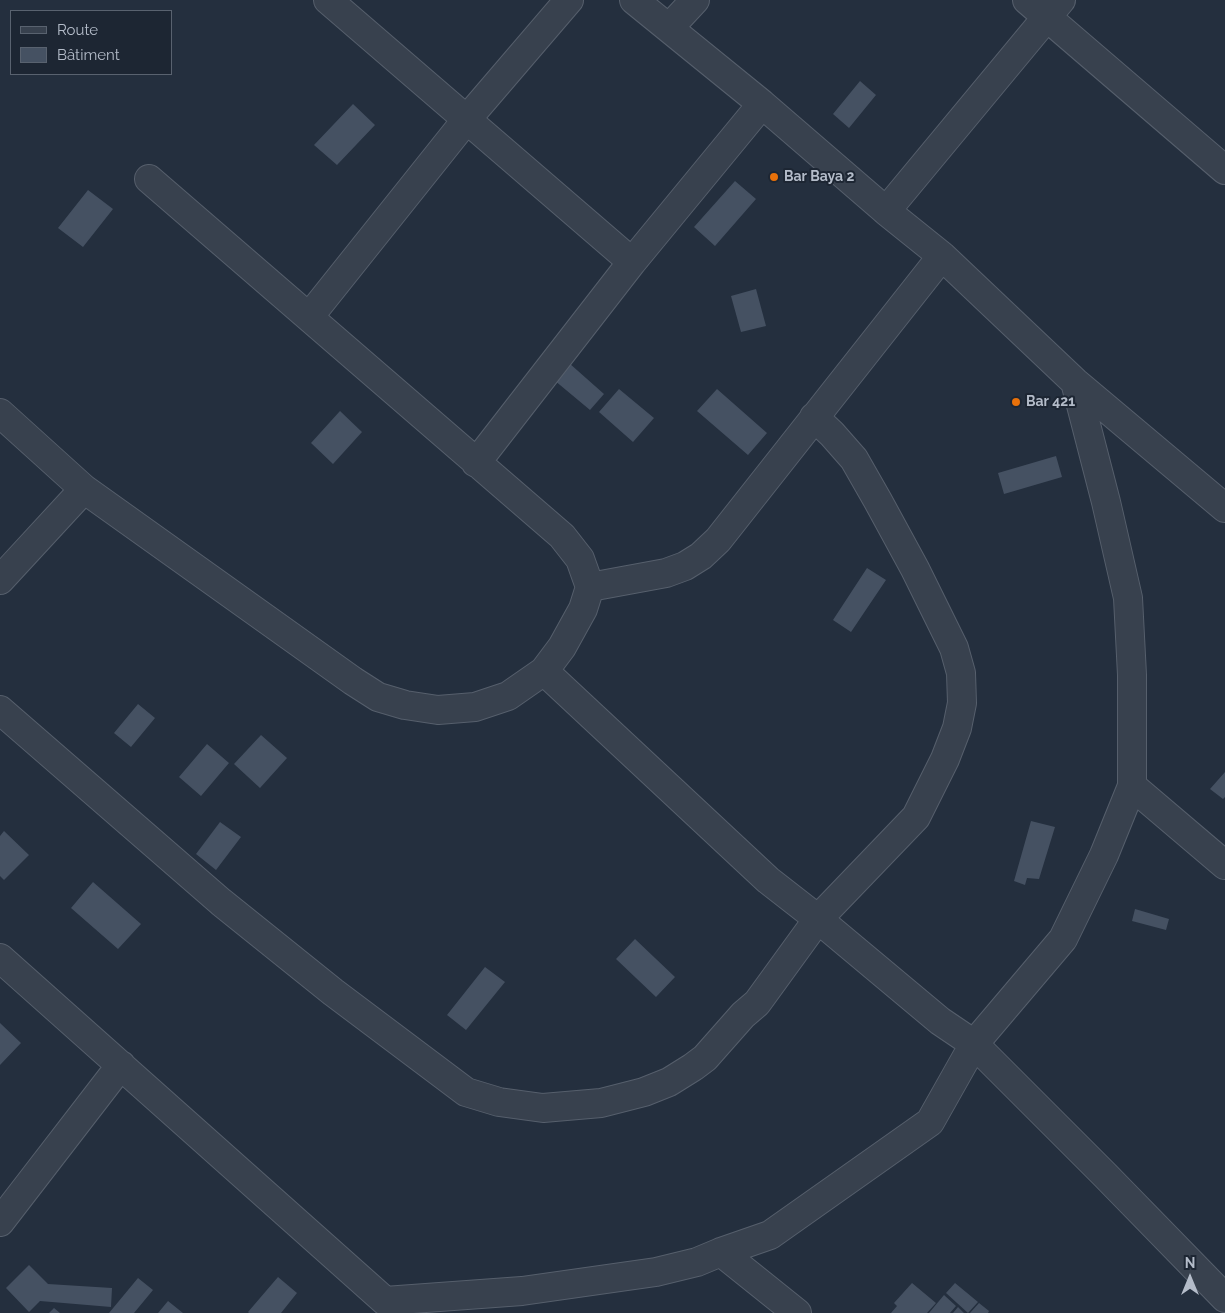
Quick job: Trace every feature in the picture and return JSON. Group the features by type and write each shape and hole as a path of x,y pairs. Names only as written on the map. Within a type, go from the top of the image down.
{"street":[{"path":"328,0 632,262"},
{"path":"309,317 467,119 569,0"},
{"path":"634,0 762,104 886,211 942,256 1075,382 1225,508"},
{"path":"669,28 695,0"},
{"path":"886,211 1045,6 1225,170"},
{"path":"476,463 632,262 762,104"},
{"path":"0,414 84,488 378,697 405,705 438,710 475,707 508,696 544,671 562,647 583,609 590,587 580,559 562,536 149,179"},
{"path":"590,587 666,573 684,566 701,556 718,540 942,256"},
{"path":"0,958 392,1307 656,1272 697,1262 770,1235 930,1122 974,1044 1063,939 1104,855 1132,786 1132,675 1128,598 1106,502 1075,382"},
{"path":"0,710 221,902 333,992 466,1092 499,1102 543,1108 600,1102 644,1092 669,1082 705,1058 743,1015 757,1003 818,919 916,817 946,759 957,728 962,702 961,674 954,648 915,569 854,459 814,417"},
{"path":"0,580 84,488"},
{"path":"544,671 768,880 818,919 940,1021 974,1044 1225,1298"},
{"path":"1132,786 1225,865"},
{"path":"0,1222 121,1065"},
{"path":"721,1252 797,1313"},
{"path":"1217,1313 1225,1304"}],"building":[{"path":"860,81 876,95 849,128 833,114"},
{"path":"353,104 375,125 337,165 314,145"},
{"path":"735,181 756,199 715,246 694,227"},
{"path":"88,190 113,209 83,247 58,228"},
{"path":"756,289 766,326 741,332 731,296"},
{"path":"569,363 604,394 590,410 554,380"},
{"path":"619,389 654,418 633,442 599,412"},
{"path":"717,389 767,433 748,455 697,411"},
{"path":"340,411 362,432 333,464 311,443"},
{"path":"1056,456 1062,477 1004,494 998,473"},
{"path":"867,568 886,580 851,632 833,620"},
{"path":"138,704 155,718 131,747 114,733"},
{"path":"261,735 287,758 260,788 234,764"},
{"path":"207,744 229,763 201,796 179,777"},
{"path":"1225,772 1225,797 1223,799 1210,789"},
{"path":"1031,821 1055,827 1039,879 1027,878 1025,885 1014,881"},
{"path":"220,822 241,837 216,870 196,854"},
{"path":"4,831 29,855 4,880 0,876 0,836"},
{"path":"93,882 141,924 118,949 71,908"},
{"path":"1135,909 1169,919 1166,930 1132,921"},
{"path":"635,939 675,977 656,997 616,959"},
{"path":"485,967 505,982 466,1030 447,1015"},
{"path":"0,1023 21,1043 0,1065"},
{"path":"29,1265 48,1284 112,1288 111,1307 40,1301 29,1312 6,1288"},
{"path":"278,1277 297,1293 281,1313 249,1313 248,1312"},
{"path":"138,1278 153,1290 134,1313 109,1313"},
{"path":"912,1283 936,1303 927,1313 891,1313 897,1306 894,1303"},
{"path":"955,1283 978,1302 968,1313 946,1293"},
{"path":"944,1295 956,1306 950,1313 929,1313"},
{"path":"168,1301 183,1313 158,1313"},
{"path":"979,1303 989,1311 988,1313 970,1313"},
{"path":"958,1307 964,1313 953,1313"},
{"path":"54,1308 60,1313 49,1313"}],"place":[{"name":"Bar Baya 2","path":"774,177"},
{"name":"Bar 421","path":"1016,402"}]}
